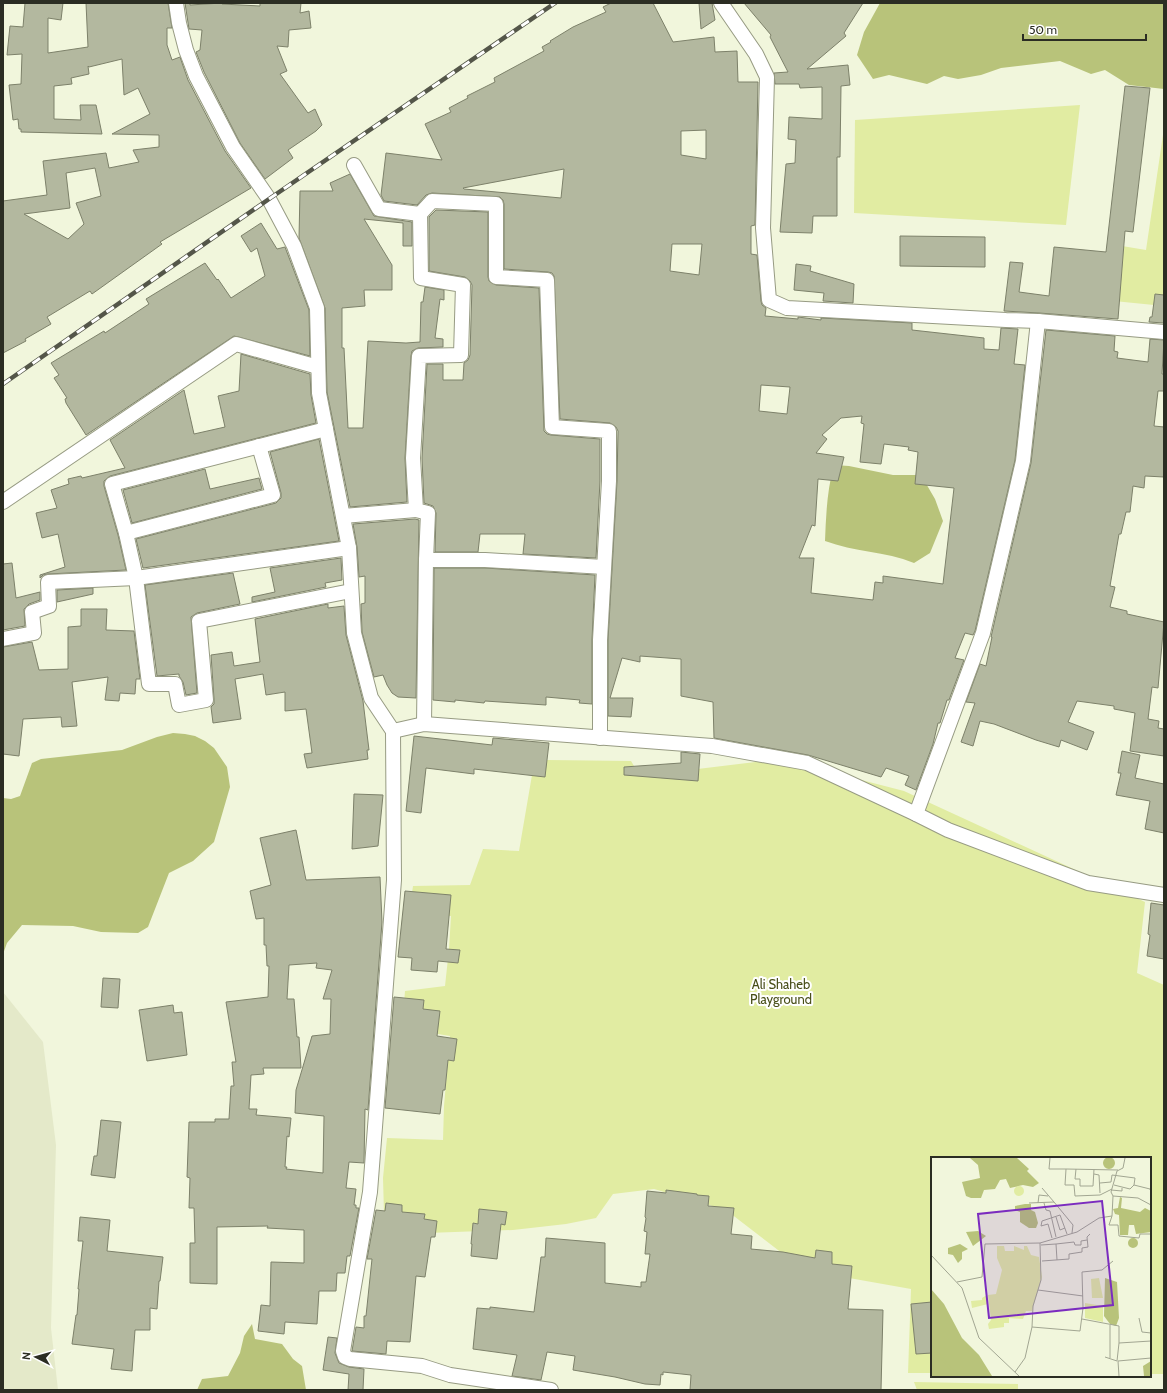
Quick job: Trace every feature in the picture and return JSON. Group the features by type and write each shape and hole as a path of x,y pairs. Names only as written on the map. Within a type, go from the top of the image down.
{"street":[{"path":"176,3 178,23 196,76 233,147 269,199 294,246 317,308 319,393 349,548 354,633 371,698 393,731 394,880 370,1192 343,1351 345,1357 350,1359 422,1366 450,1375 551,1390"},
{"path":"721,3 756,54 767,77 763,228 770,300 787,308 1038,321 1164,332"},
{"path":"354,165 379,209 420,214"},
{"path":"416,510 413,458 419,356 461,355 463,285 421,278 420,214 432,201 496,204 496,276 547,280 552,427 608,431 610,481 600,640 600,738"},
{"path":"916,814 983,633 1023,460 1038,321"},
{"path":"3,502 236,344 318,367"},
{"path":"326,429 112,484 126,533 136,578 149,684 175,684 179,705 206,700 199,621 351,591"},
{"path":"126,533 273,495 259,446"},
{"path":"343,516 416,510 428,513 424,724"},
{"path":"3,639 34,633 32,612 49,606 48,582 136,578 349,548"},
{"path":"426,560 486,560 604,567"},
{"path":"393,731 424,724 712,746 807,763 948,830 1088,883 1164,895"}],"shaded area":[{"path":"880,3 1164,3 1164,89 1129,85 1105,70 1091,74 1060,61 1001,68 981,75 958,79 944,76 927,84 889,75 873,79 857,55 864,32"},
{"path":"834,465 849,466 893,475 921,475 935,499 943,521 930,553 914,563 892,556 836,545 825,541 828,493"},
{"path":"173,733 195,736 205,741 214,748 227,767 230,787 214,842 193,861 169,873 148,927 138,933 101,932 73,926 22,925 7,943 3,954 3,798 11,799 20,796 32,763 41,759 122,750 157,737"},
{"path":"3,992 43,1042 56,1145 51,1328 58,1390 3,1390"},
{"path":"252,1324 255,1339 282,1344 293,1359 302,1366 306,1390 197,1390 202,1379 228,1376 240,1353 244,1336"}],"green space":[{"path":"1080,105 1066,225 854,213 855,120"},
{"path":"1164,128 1164,306 1114,301 1122,246 1146,250"},
{"name":"Ali Shaheb Playground","path":"780,759 904,791 1145,902 1137,973 1164,985 1164,1374 1151,1374 1151,1157 931,1157 931,1373 908,1373 911,1289 804,1270 726,1210 654,1189 613,1194 596,1218 566,1224 513,1230 427,1233 384,1213 383,1178 387,1138 443,1140 444,1106 450,1036 402,1028 405,991 445,986 451,916 409,913 413,886 470,885 483,849 519,851 532,775 547,760 631,761 640,776"},
{"path":"914,1382 1018,1384 1018,1390 917,1390"}],"building":[{"path":"25,3 63,3 61,20 48,18 48,53 88,47 86,3 168,3 172,28 167,28 167,45 172,60 180,57 188,80 225,151 251,188 160,242 162,244 92,294 90,291 47,317 51,324 25,339 26,341 3,353 3,201 47,195 43,161 106,153 109,168 139,162 133,150 159,147 159,135 112,134 150,114 138,88 124,95 122,59 88,66 89,74 71,78 72,84 54,86 54,119 81,120 80,105 96,105 102,134 21,132 21,129 19,129 18,119 13,120 9,85 21,84 22,54 7,55 10,26 23,27","holes":["95,168 101,196 76,203 84,224 68,239 24,214 70,208 66,173"]},
{"path":"185,3 190,3 190,5 222,3 260,6 260,3 301,3 300,13 309,11 311,28 289,30 288,47 277,46 287,71 280,74 308,113 315,109 322,125 316,131 288,150 293,158 265,179 240,143 204,72 196,52 200,50 202,30 189,29"},
{"path":"611,3 653,3 673,42 714,37 715,52 737,51 738,82 758,82 755,225 751,226 751,254 757,255 761,301 762,305 766,308 765,316 798,319 798,317 821,320 821,318 912,323 912,330 984,338 984,349 999,350 1001,328 1018,329 1014,364 1025,365 1015,460 975,631 973,635 965,633 955,658 964,660 949,700 947,700 940,723 938,723 933,744 916,790 905,785 909,776 886,768 881,777 808,755 714,738 713,702 681,696 681,659 640,656 640,662 622,658 610,698 633,698 631,717 608,716 608,640 617,481 618,431 616,427 610,423 560,419 554,276 552,273 548,272 504,269 504,204 500,197 432,193 426,195 417,205 384,201 381,195 386,153 442,160 425,124 451,112 449,108 468,98 467,96 495,82 494,78 544,51 542,47 551,42 550,41 573,27 606,12 603,7","holes":["706,130 706,159 681,155 681,131","564,169 561,198 463,188","672,244 702,244 699,275 670,271","761,385 790,387 787,414 759,411","862,416 861,423 864,424 860,462 881,464 884,444 909,447 908,450 918,452 915,484 954,488 943,584 883,576 883,583 875,582 873,600 811,593 814,558 799,558 812,525 815,526 818,479 838,481 844,457 816,453 827,439 822,435 841,418"]},
{"path":"699,3 712,3 715,20 701,29"},
{"path":"744,3 863,3 844,33 846,36 807,69 848,65 850,85 841,86 840,157 837,157 837,216 813,216 812,233 780,232 786,164 795,163 796,140 788,139 789,117 822,119 822,87 800,88 799,84 775,84 774,73 788,72 770,37 771,35"},
{"path":"1125,86 1150,88 1133,232 1125,231 1118,319 1004,311 1010,262 1023,263 1019,292 1049,296 1054,247 1106,252"},
{"path":"350,174 374,216 412,222 412,246 403,246 403,223 364,219 392,265 392,290 364,290 365,306 342,308 342,348 344,348 348,428 363,428 368,341 406,343 420,342 421,302 423,302 425,287 444,290 444,300 440,299 435,338 443,339 443,347 418,348 412,351 411,356 405,458 407,502 350,507 327,392 325,308 299,238 300,191 333,191 330,183"},
{"path":"436,210 488,212 489,281 496,285 539,288 544,431 551,435 600,439 600,481 596,558 523,554 525,534 480,534 478,552 435,552 436,513 433,506 424,503 422,458 427,364 443,364 443,380 463,380 464,363 468,360 470,355 472,285 465,277 429,271 429,217"},
{"path":"261,223 277,249 285,247 309,310 310,356 234,336 86,435 66,403 65,399 67,398 54,378 59,375 51,363 104,331 105,333 149,304 146,299 205,263 231,298 265,276 257,248 251,252 241,236"},
{"path":"900,236 985,237 985,267 900,266"},
{"path":"796,264 811,266 810,271 854,284 853,303 823,301 824,293 794,290"},
{"path":"1155,294 1164,295 1164,323 1149,322 1150,317 1152,317"},
{"path":"1046,330 1115,336 1114,351 1118,352 1117,358 1148,362 1150,339 1164,340 1162,374 1164,374 1164,391 1158,391 1154,426 1164,427 1164,477 1145,476 1144,488 1133,486 1130,512 1126,512 1121,534 1119,534 1110,586 1115,587 1110,607 1127,611 1127,614 1164,622 1158,688 1152,687 1148,719 1159,721 1158,728 1164,729 1164,756 1130,751 1135,713 1114,709 1114,706 1077,701 1068,722 1094,732 1087,750 1061,740 1059,747 994,724 980,721 973,746 961,742 975,703 966,702 980,664 986,666 991,637 1031,463"},
{"path":"241,354 310,374 311,395 316,423 110,476 104,481 104,486 126,570 48,574 43,575 40,578 40,575 65,567 58,534 42,538 36,513 57,508 51,490 69,484 68,479 81,476 82,478 125,468 110,440 184,390 194,434 225,427 218,396 239,391"},
{"path":"319,439 339,541 143,568 136,539 276,503 281,498 281,493 270,452"},
{"path":"205,469 210,489 259,478 262,489 132,523 123,490"},
{"path":"415,519 419,520 416,698 398,697 392,693 383,675 374,677 362,632 361,604 365,603 365,576 359,577 357,547 353,524"},
{"path":"341,558 342,580 325,583 326,587 252,602 252,597 275,592 270,568"},
{"path":"12,563 16,598 40,592 40,600 29,604 24,609 25,626 3,630 3,564"},
{"path":"434,568 485,568 595,575 592,640 592,704 579,703 580,700 546,697 546,705 485,701 484,703 455,700 455,702 433,700"},
{"path":"233,573 240,604 197,613 191,617 197,693 186,695 183,682 179,674 157,676 145,585"},
{"path":"93,588 93,594 57,602 57,590"},
{"path":"328,604 328,608 344,606 346,635 363,701 369,750 367,750 368,759 307,768 304,754 312,753 306,709 285,711 285,692 266,695 263,674 235,679 241,719 213,723 211,707 214,704 214,699 211,655 232,652 234,666 260,662 255,619"},
{"path":"81,609 107,609 106,630 134,631 140,679 136,679 135,694 120,693 119,701 105,700 108,677 72,682 77,726 62,727 61,717 23,719 19,756 3,754 3,647 32,642 39,670 68,669 68,627 81,626"},
{"path":"414,736 492,745 493,738 549,743 545,777 474,769 474,774 426,768 421,813 406,811"},
{"path":"1122,751 1140,755 1135,778 1164,784 1164,833 1145,829 1150,801 1116,795 1121,773 1118,773"},
{"path":"681,752 700,754 698,781 624,775 624,767 681,763"},
{"path":"354,794 383,795 378,846 352,849"},
{"path":"296,830 306,880 380,877 382,922 368,1110 365,1109 364,1163 349,1162 346,1188 356,1189 354,1205 356,1205 356,1208 359,1208 350,1256 347,1256 345,1273 337,1273 336,1291 319,1291 317,1324 285,1322 284,1334 258,1331 261,1305 270,1306 271,1262 304,1263 304,1230 267,1228 268,1226 217,1227 217,1284 190,1283 190,1243 195,1243 194,1208 189,1208 190,1178 187,1177 189,1122 215,1122 215,1119 229,1119 231,1086 234,1086 232,1062 236,1062 226,1002 268,997 269,966 267,966 266,945 264,945 264,918 256,919 250,891 271,885 260,838","holes":["317,963 316,968 332,970 323,999 331,999 330,1034 312,1036 296,1090 295,1113 324,1116 323,1173 286,1169 287,1136 289,1137 291,1118 256,1115 257,1109 249,1109 251,1075 264,1074 263,1068 301,1068 294,999 287,999 289,965"]},
{"path":"405,891 451,895 446,949 460,950 458,963 438,961 437,972 411,970 412,958 398,957"},
{"path":"1151,903 1164,905 1164,959 1147,956 1150,935 1148,934"},
{"path":"103,978 120,979 118,1008 101,1007"},
{"path":"394,997 424,1000 423,1009 440,1011 437,1036 457,1039 454,1061 448,1060 445,1090 443,1090 440,1114 385,1108"},
{"path":"173,1005 174,1013 182,1012 187,1055 147,1061 139,1010"},
{"path":"101,1120 121,1122 115,1178 91,1175 94,1156 97,1156"},
{"path":"666,1190 709,1196 708,1206 734,1208 731,1234 752,1236 751,1249 783,1252 815,1258 816,1250 832,1252 832,1264 852,1266 848,1309 883,1310 881,1390 690,1390 691,1375 663,1372 663,1375 661,1374 660,1385 645,1384 573,1370 575,1356 547,1352 541,1380 512,1376 517,1355 473,1349 477,1308 490,1309 490,1307 534,1312 541,1257 545,1257 546,1238 605,1243 605,1283 641,1287 641,1282 646,1282 650,1254 645,1254 647,1232 644,1231 647,1191 666,1193"},
{"path":"386,1203 402,1205 402,1212 425,1214 424,1219 437,1221 435,1237 431,1237 425,1277 416,1276 410,1342 387,1341 386,1354 352,1351 356,1327 364,1328 364,1316 366,1316 372,1259 367,1259 376,1210 385,1211"},
{"path":"479,1209 507,1212 505,1225 501,1224 497,1259 471,1256 473,1223 478,1224"},
{"path":"80,1217 110,1220 107,1251 163,1257 159,1281 157,1309 150,1308 150,1330 135,1330 132,1371 111,1369 114,1349 72,1344 77,1315 83,1241 78,1241"},
{"path":"931,1302 931,1353 916,1354 911,1304"},
{"path":"328,1337 337,1338 335,1353 339,1363 349,1367 364,1369 363,1390 348,1390 349,1374 323,1370"}],"railway":[{"path":"3,384 555,3"}]}
